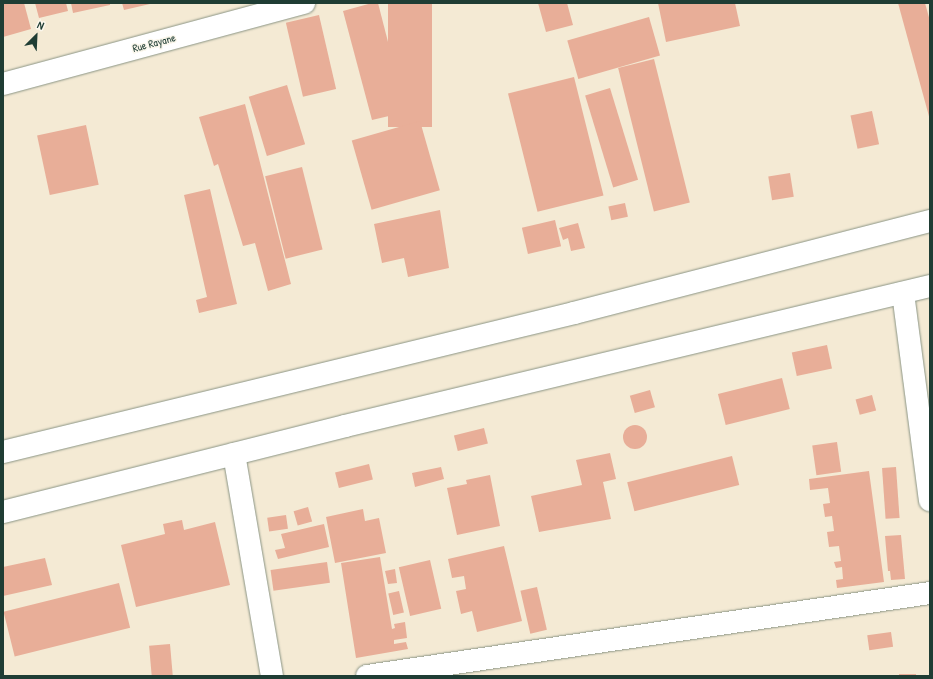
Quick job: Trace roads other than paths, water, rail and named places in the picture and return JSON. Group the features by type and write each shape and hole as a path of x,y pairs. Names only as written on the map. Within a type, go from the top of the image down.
{"main road":[{"name":"Rue Rayane","path":"3,84 304,3"},
{"path":"3,452 574,313 930,221"},
{"path":"3,512 234,454 930,286"},
{"path":"903,292 930,500"},
{"path":"234,454 272,676"},
{"path":"367,676 930,593"}]}
